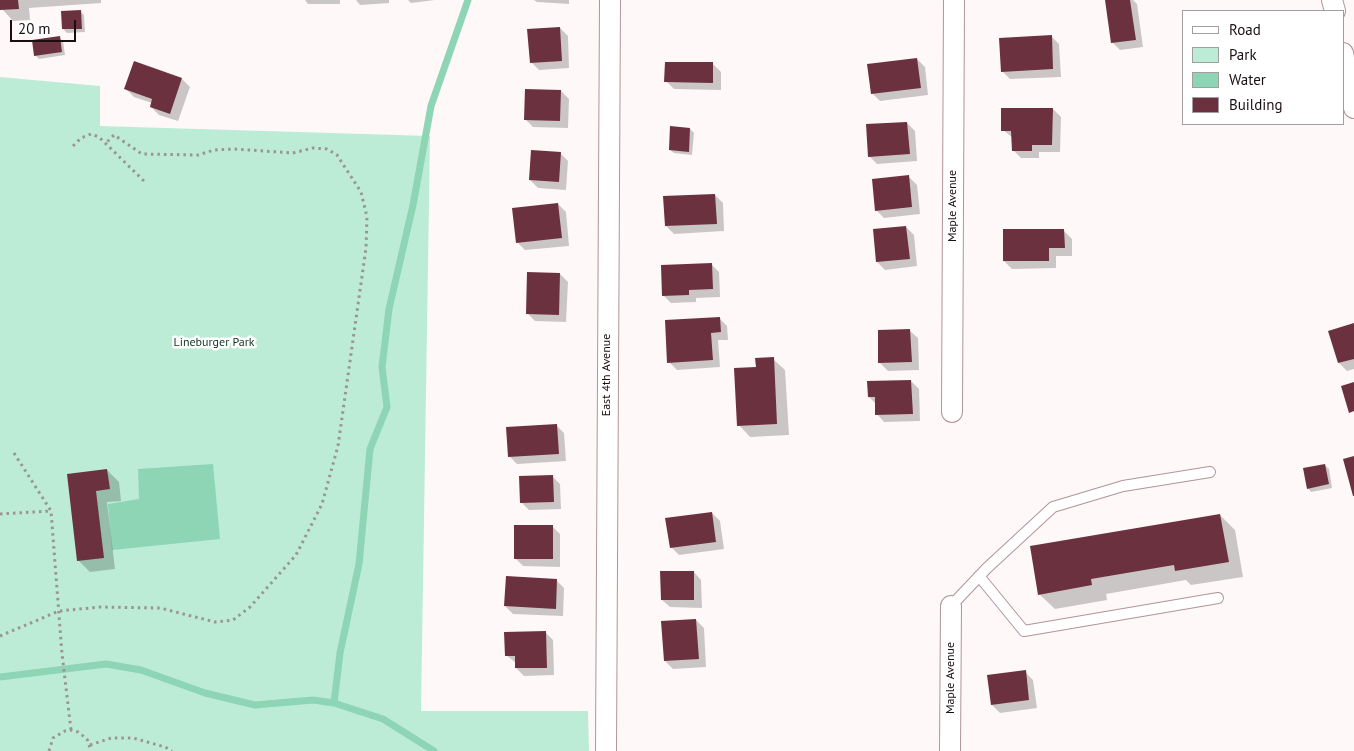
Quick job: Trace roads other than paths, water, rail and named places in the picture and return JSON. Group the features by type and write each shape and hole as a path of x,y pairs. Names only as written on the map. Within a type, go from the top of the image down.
{"street":[{"name":"East 4th Avenue","path":"606,751 610,0"},
{"name":"Maple Avenue","path":"952,412 954,0"},
{"path":"1344,58 1354,108"},
{"name":"Maple Avenue","path":"950,751 951,606"}],"lane":[{"path":"951,606 1053,507 1123,486 1210,472"},
{"path":"980,576 1024,631 1218,598"}],"water":[{"path":"213,464 220,539 112,550 108,504 139,499 138,469"}],"waterway":[{"path":"334,703 340,653 359,564 370,449 387,407 382,367 389,309 413,205 431,106 468,0"},
{"path":"0,677 106,664 141,670 205,693 255,705 313,700 334,703 383,719 434,751"}],"park label":[{"name":"Lineburger Park","path":"214,343"}]}
